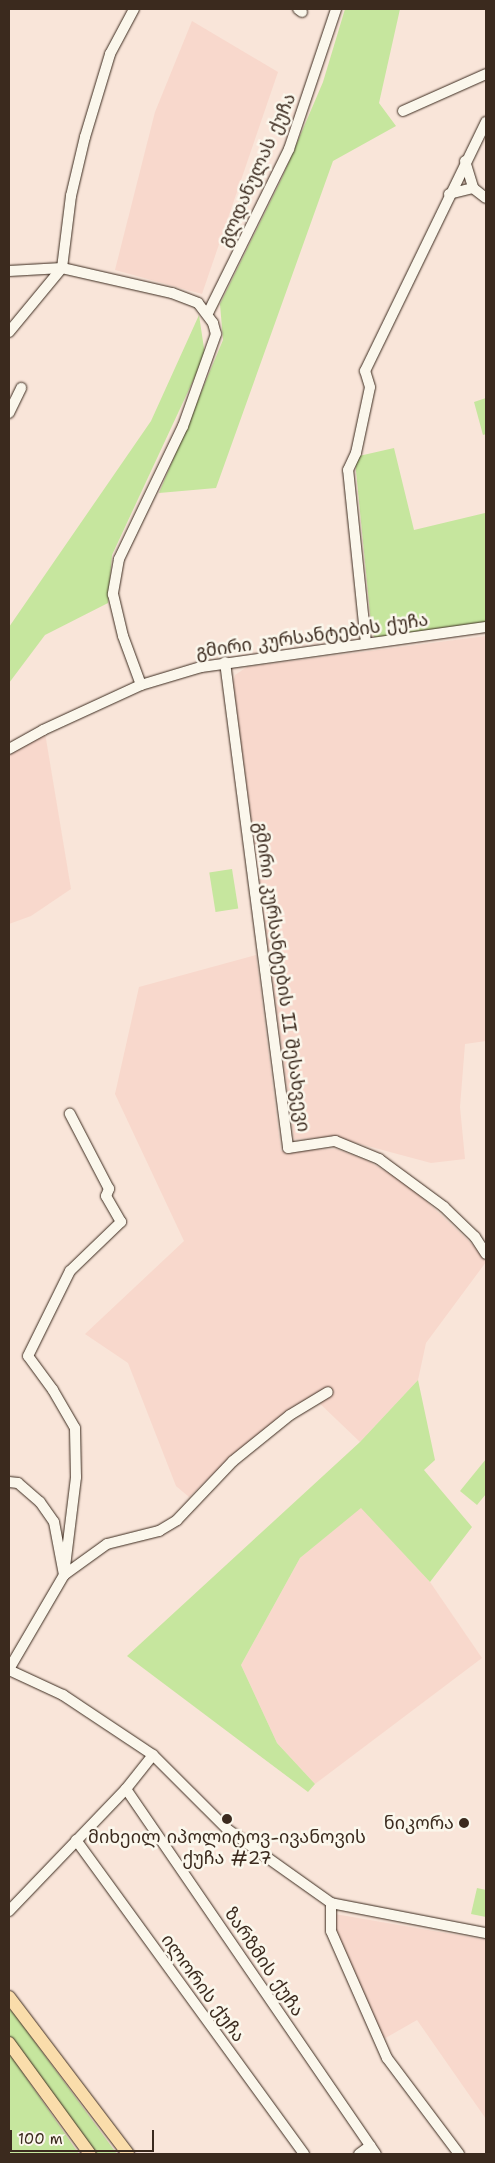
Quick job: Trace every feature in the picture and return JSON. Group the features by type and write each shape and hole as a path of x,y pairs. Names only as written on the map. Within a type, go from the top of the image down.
{"main road":[{"path":"9,1997 128,2154"},
{"path":"9,2043 90,2154"}],"street":[{"path":"9,332 62,268 71,196 86,137 110,54 134,9"},
{"name":"გლდანულას ქუჩა","path":"208,314 289,149 310,95 336,9"},
{"path":"403,111 486,74"},
{"path":"366,643 348,470 356,453 370,388 365,371 465,161 486,122"},
{"path":"465,161 473,188 486,198"},
{"path":"449,194 473,188"},
{"path":"9,271 62,268 172,293 198,303 208,314 216,334 184,426 119,559 113,594 123,636 141,685"},
{"path":"9,412 11,402 21,388"},
{"name":"გმირი კურსანტების ქუჩა","path":"9,750 43,730 141,685 225,662 486,627"},
{"name":"გმირი კურსანტების II შესახვევი","path":"225,662 288,1148 335,1141 379,1159 444,1207 476,1237 486,1254"},
{"path":"70,1114 109,1189 106,1196 122,1222 70,1271 28,1356 53,1390 75,1428 76,1477 64,1575 9,1670 63,1695 153,1755 227,1830 331,1902 486,1933"},
{"path":"64,1575 107,1544 159,1530 177,1520 233,1460 290,1415 328,1392"},
{"path":"9,1482 18,1483 40,1502 54,1522 64,1575"},
{"path":"9,1911 126,1789 153,1755"},
{"name":"ზარზმის ქუჩა","path":"126,1789 373,2150"},
{"name":"ილორის ქუჩა","path":"76,1840 304,2154"},
{"path":"331,1902 332,1931 387,2058 459,2154"},
{"path":"359,2154 373,2150"}],"shaded area":[{"path":"192,21 278,72 202,294 115,270 155,112"},
{"path":"486,636 486,1041 465,1044 460,1107 465,1159 431,1163 334,1137 294,1139 233,683 235,675 247,667"},
{"path":"45,733 71,889 31,916 9,924 9,755"},
{"path":"256,955 281,1151 336,1149 366,1160 408,1184 473,1245 486,1262 426,1343 418,1380 360,1442 313,1397 237,1451 189,1497 176,1486 128,1363 85,1334 184,1241 115,1094 139,987"},
{"path":"361,1507 430,1582 482,1658 315,1784 277,1743 241,1665 300,1558"},
{"path":"335,1914 486,1940 486,2119 417,2020 382,2040 336,1940"}],"green space":[{"path":"345,9 400,9 379,103 396,126 333,161 216,488 159,493 223,340 220,304 282,178 323,82"},
{"path":"199,315 205,355 112,555 108,603 45,635 9,683 9,627 151,421"},
{"path":"486,398 486,434 483,435 474,402"},
{"path":"394,448 414,530 485,513 486,622 375,638 372,633 355,461 359,456"},
{"path":"232,869 238,909 216,912 209,873"},
{"path":"418,1380 435,1460 424,1470 472,1527 430,1582 361,1508 300,1558 241,1665 277,1743 315,1784 308,1792 127,1656 360,1442"},
{"path":"486,1459 486,1494 477,1505 460,1491"},
{"path":"477,1888 486,1890 486,1917 471,1914"},
{"path":"9,2008 117,2154 94,2154 9,2037"},
{"path":"9,2053 79,2154 9,2154"}],"place":[{"name":"მიხეილ იპოლიტოვ-ივანოვის ქუჩა #27","path":"227,1819"},
{"name":"ნიკორა","path":"464,1823"}]}
